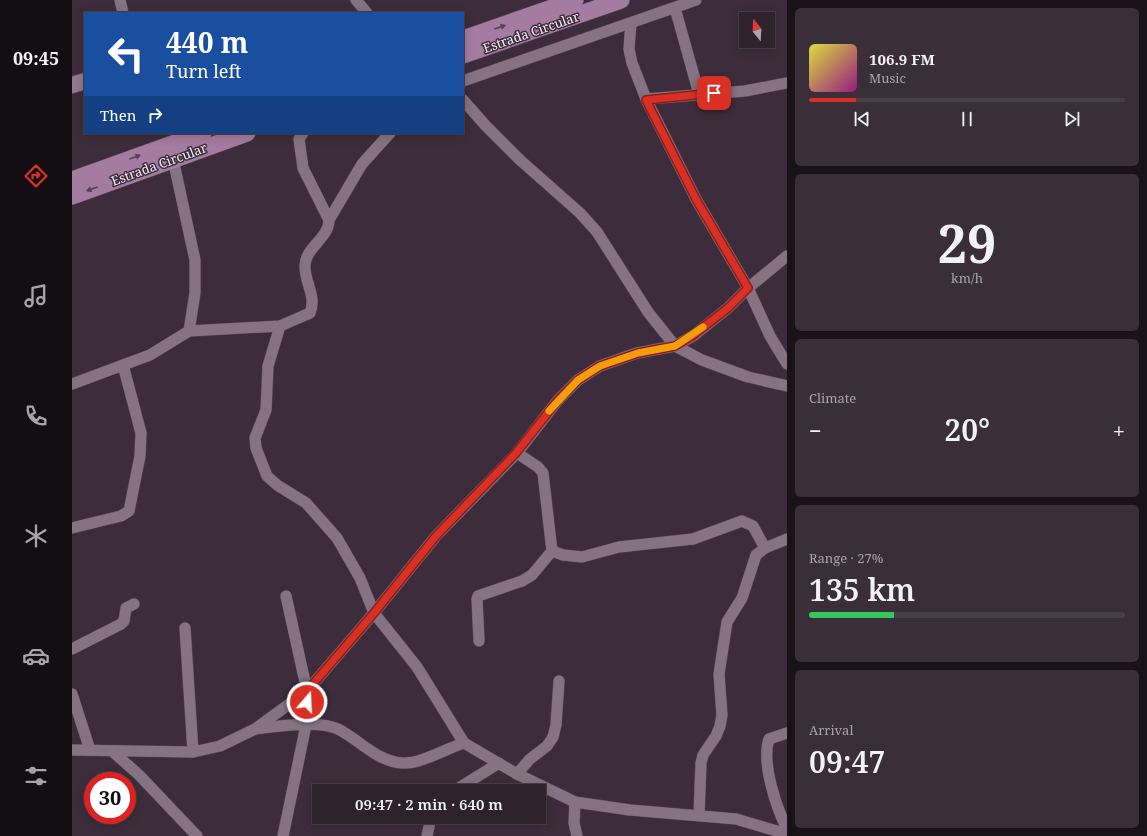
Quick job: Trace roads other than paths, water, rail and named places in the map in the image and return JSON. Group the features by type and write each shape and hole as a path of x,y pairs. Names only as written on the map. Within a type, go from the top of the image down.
{"main road":[{"name":"Estrada Circular","path":"464,39 575,0"},
{"name":"Estrada Circular","path":"464,55 621,0"},
{"name":"Estrada Circular","path":"72,180 199,134"},
{"name":"Estrada Circular","path":"72,196 244,134"}],"street":[{"path":"120,0 123,12"},
{"path":"356,0 366,12"},
{"path":"464,81 631,24 696,0"},
{"path":"675,8 699,94"},
{"path":"631,24 629,49 632,63 646,100 697,201 748,288 770,336 787,364"},
{"path":"72,85 84,81"},
{"path":"646,100 745,91 787,83"},
{"path":"464,101 486,126 520,160 580,213 597,232 648,312 675,346 702,360 748,377 787,386"},
{"path":"72,384 150,355 189,331 280,326 310,313 313,297 305,265 308,256 325,234 329,226 329,220 303,168 299,139 302,134"},
{"path":"329,220 362,164 389,134"},
{"path":"173,159 195,260 195,293 189,331"},
{"path":"72,750 193,752 220,746 255,729 307,691 374,613 436,536 516,453 558,400 578,380 600,366 638,353 675,346 692,336 728,308 748,288 787,256"},
{"path":"280,326 268,366 266,410 255,438 256,448 266,476 277,485 306,503 337,538 360,578 374,613 417,668 464,743 517,774 575,802 630,810 699,814 736,819 780,832 780,814 768,768 766,748 769,739 787,733"},
{"path":"72,528 121,516 129,511 137,478 141,433 123,365"},
{"path":"479,641 478,596 522,581 532,575 552,551 543,473 538,467 516,453"},
{"path":"552,551 563,555 582,557 619,547 693,539 742,521 753,526 765,548"},
{"path":"699,814 701,762 703,755 716,736 721,721 719,674 727,622 742,598 756,555 765,548 787,539"},
{"path":"283,836 306,726 307,691 286,596"},
{"path":"72,649 121,624 124,621 126,608 134,604"},
{"path":"185,628 193,752"},
{"path":"517,774 530,759 547,746 554,737 559,681"},
{"path":"72,694 90,750"},
{"path":"255,729 325,725 338,729 370,752 403,763 416,761 464,743"},
{"path":"112,751 138,775 197,836"},
{"path":"465,784 499,763"},
{"path":"575,802 574,823 577,836"},
{"path":"426,836 429,824"}]}
